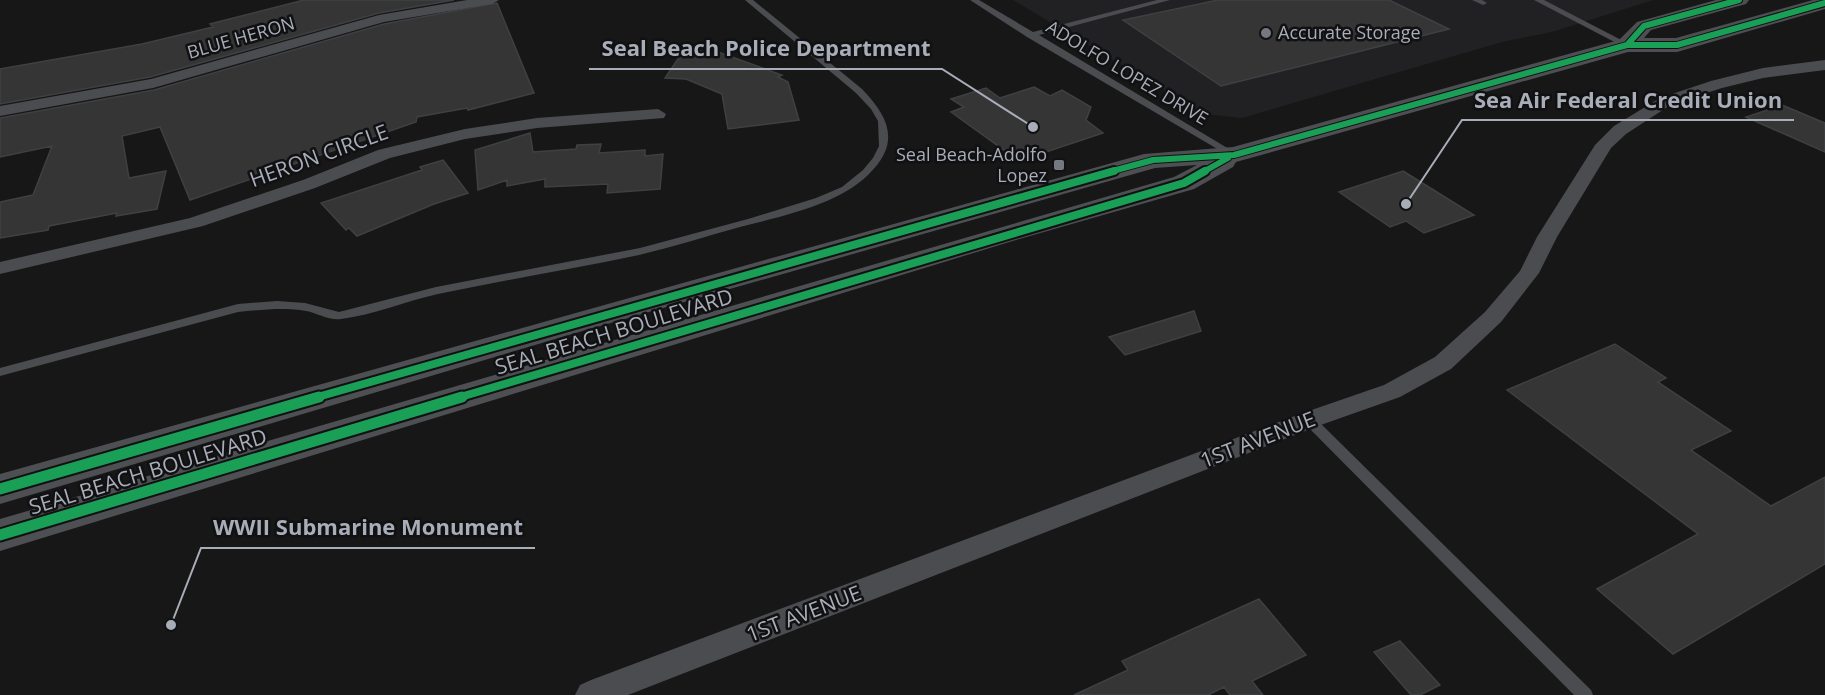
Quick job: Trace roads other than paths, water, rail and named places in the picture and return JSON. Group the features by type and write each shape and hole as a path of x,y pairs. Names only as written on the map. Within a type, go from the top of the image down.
{"main road":[{"name":"SEAL BEACH BOULEVARD","path":"1628,45 1644,26 1739,0"},
{"name":"SEAL BEACH BOULEVARD","path":"0,489 568,325 1153,160 1233,155 1628,45 1677,45 1825,3"},
{"name":"SEAL BEACH BOULEVARD","path":"0,535 1006,234 1184,183 1233,155"}],"street":[{"name":"BLUE HERON","path":"0,111 153,83 384,18 492,0"},
{"name":"1ST AVENUE","path":"591,695 1309,420 1372,400 1402,386 1443,363 1493,317 1529,273 1547,237 1604,145 1620,130 1666,100 1763,73 1825,65"},
{"name":"HERON CIRCLE","path":"0,268 196,222 309,184 384,154 465,134 537,123 658,114"}],"lane":[{"path":"0,372 238,308 277,305 305,307 339,316 436,291 641,251 752,221 820,200 844,189 866,172 877,159 884,146 882,121 859,91 749,0"},
{"name":"ADOLFO LOPEZ DRIVE","path":"974,0 1233,155"},
{"path":"1030,35 1166,0"},
{"path":"1538,0 1628,45"},
{"path":"1309,420 1585,695"}],"place":[{"name":"Accurate Storage","path":"1266,33"},
{"name":"Seal Beach Police Department","path":"1033,127"},
{"name":"Seal Beach-Adolfo Lopez","path":"1059,165"},
{"name":"Sea Air Federal Credit Union","path":"1406,204"},
{"name":"WWII Submarine Monument","path":"171,625"}]}
